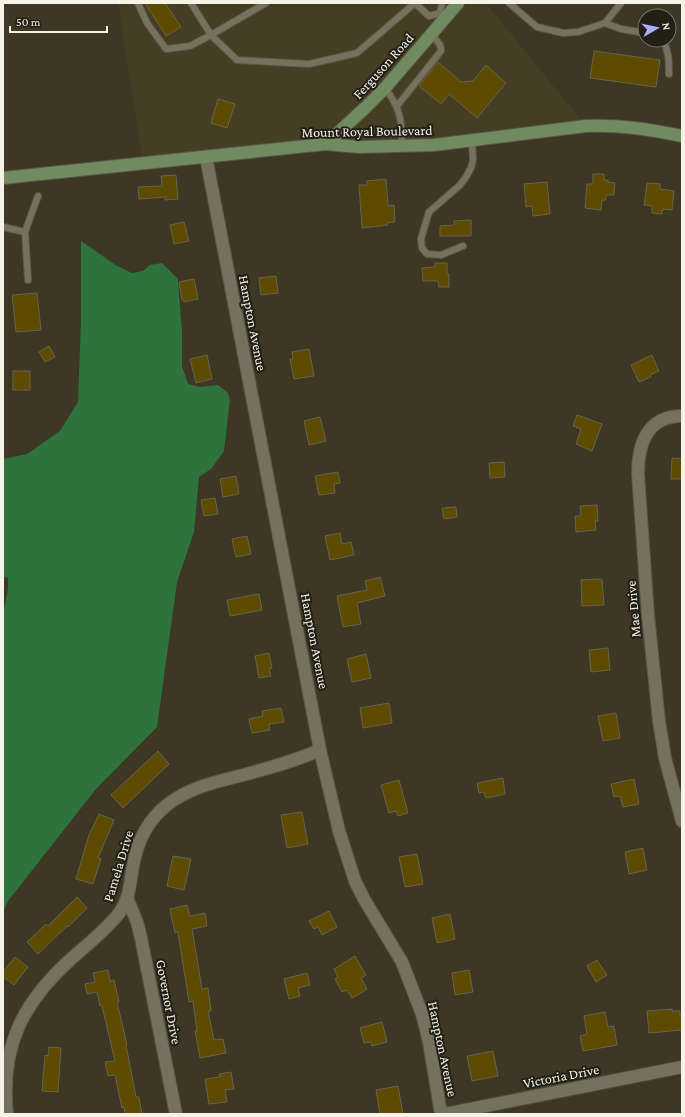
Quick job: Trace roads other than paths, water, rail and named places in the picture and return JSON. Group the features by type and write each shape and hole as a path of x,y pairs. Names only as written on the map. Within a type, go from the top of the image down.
{"main road":[{"name":"Ferguson Road","path":"326,144 385,88 431,35 444,15 458,3"},
{"name":"Mount Royal Boulevard","path":"3,178 289,147 326,144 359,147 434,145 586,126 611,125 682,136"}],"street":[{"name":"Hampton Avenue","path":"206,157 320,750 339,831 355,881 364,899 402,962 422,1014 429,1042 441,1114"},
{"name":"Mae Drive","path":"682,416 665,418 648,431 640,448 638,458 647,603 659,721 665,758 682,821"},
{"name":"Pamela Drive","path":"7,1114 4,1084 5,1070 8,1051 22,1016 39,991 54,974 120,912 127,898 131,882 132,866 137,848 143,833 153,818 167,805 194,788 273,767 302,758 320,750"},
{"name":"Governor Drive","path":"127,898 137,922 141,938 176,1114"},
{"name":"Victoria Drive","path":"446,1114 682,1067"}],"lane":[{"path":"138,3 148,23 166,49 190,46 212,35 266,3"},
{"path":"191,3 212,35 237,60 309,64 358,53 415,3 429,16 444,15 442,3"},
{"path":"509,3 528,21 538,27 544,30 563,33 578,32 605,23 621,3"},
{"path":"605,23 620,30 637,33"},
{"path":"397,106 441,51 440,44 431,35"},
{"path":"667,48 669,59 668,74"},
{"path":"385,88 399,111 402,129 402,147"},
{"path":"463,246 441,255 427,254 422,248 421,239 429,212 460,185 472,168 472,141"},
{"path":"28,280 25,232 38,196"},
{"path":"3,227 25,232"}]}
